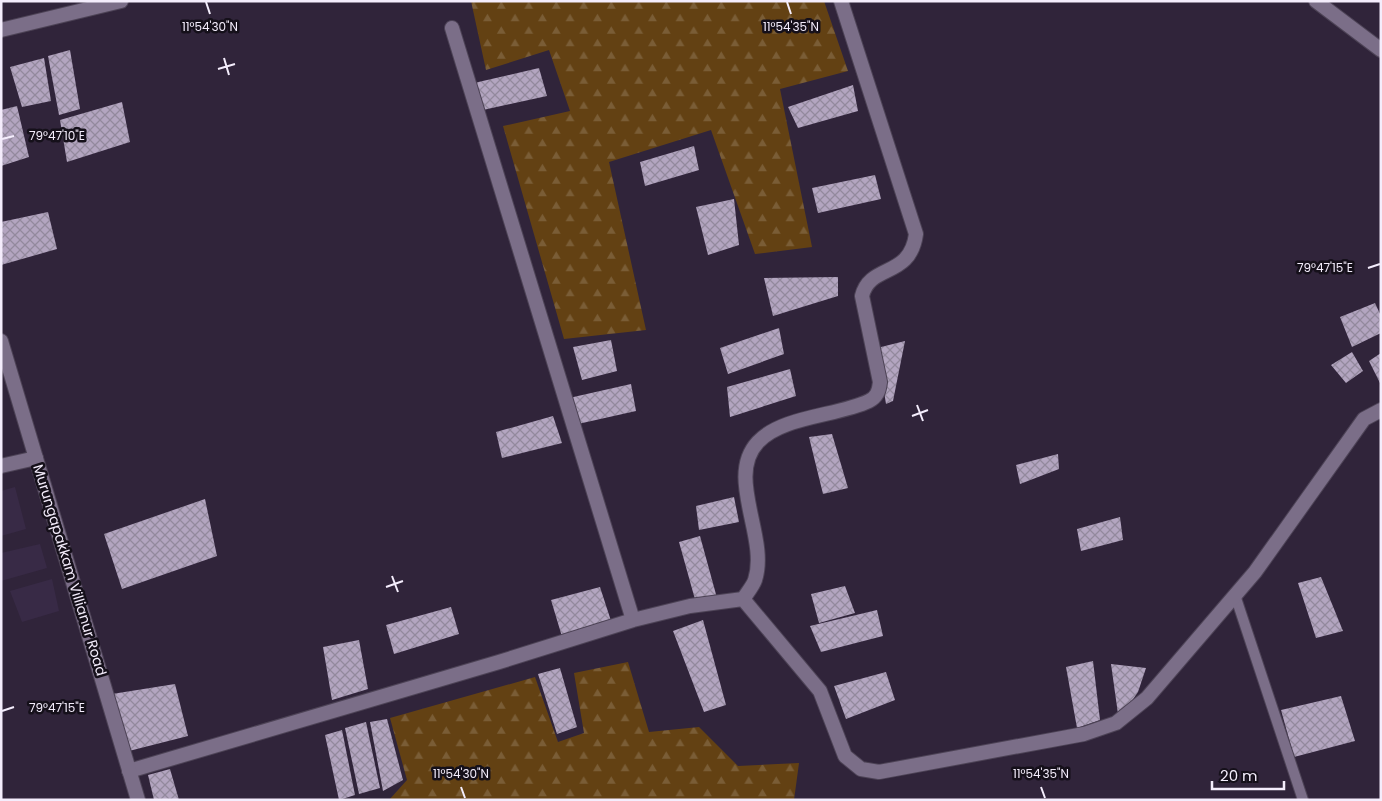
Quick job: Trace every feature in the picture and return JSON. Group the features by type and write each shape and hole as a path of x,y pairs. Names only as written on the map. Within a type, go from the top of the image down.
{"street":[{"path":"1,30 120,1"},
{"path":"744,599 755,580 758,559 744,469 748,460 757,443 769,433 797,422 869,400 879,392 880,382 862,296 864,287 870,281 901,264 910,256 914,247 916,234 841,1"},
{"path":"1316,1 1381,50"},
{"path":"452,28 633,620"},
{"name":"Murungapakkam Villianur Road","path":"1,341 138,800"},
{"path":"744,599 820,692 845,756 861,769 879,772 1084,734 1116,723 1147,698 1255,572 1364,419 1381,410"},
{"path":"1,466 36,458"},
{"path":"129,771 499,662 633,620 690,606 744,599"}],"lane":[{"path":"1235,595 1303,800"}],"shaded area":[{"path":"15,487 26,529 1,536 1,491"},
{"path":"40,544 47,568 1,581 1,553"},
{"path":"52,579 59,611 22,622 10,591"}],"green space":[{"path":"471,1 824,1 848,71 780,89 812,247 755,254 711,130 609,162 646,330 564,339 503,126 570,111 549,50 486,70"},
{"path":"628,662 649,732 699,727 738,766 799,763 794,800 389,800 407,780 390,718 535,677 558,742 584,733 574,673"}],"building":[{"path":"70,50 80,109 59,115 48,56"},
{"path":"44,58 51,101 22,107 10,67"},
{"path":"539,68 547,96 483,110 474,83"},
{"path":"853,85 858,111 798,128 788,107"},
{"path":"122,102 130,142 67,162 60,120"},
{"path":"17,106 29,157 1,166 1,110"},
{"path":"694,146 699,170 645,186 640,162"},
{"path":"875,175 881,199 818,213 812,188"},
{"path":"734,199 739,245 708,255 696,207"},
{"path":"48,212 57,249 1,265 1,222"},
{"path":"838,277 838,296 773,316 764,278"},
{"path":"1375,303 1381,316 1381,333 1352,347 1340,317"},
{"path":"779,328 784,354 728,374 720,348"},
{"path":"611,340 617,371 582,380 573,347"},
{"path":"905,341 893,401 886,404 877,348"},
{"path":"1352,352 1363,371 1346,383 1331,365"},
{"path":"1381,353 1381,385 1369,361"},
{"path":"790,369 796,396 730,417 727,387"},
{"path":"631,384 636,411 578,424 569,398"},
{"path":"553,416 562,443 502,458 496,432"},
{"path":"832,434 848,488 823,494 809,437"},
{"path":"1058,454 1059,469 1020,484 1016,465"},
{"path":"734,497 739,522 699,530 696,506"},
{"path":"205,499 217,556 122,589 104,534"},
{"path":"1120,517 1123,540 1081,551 1077,529"},
{"path":"700,536 717,598 696,603 679,542"},
{"path":"1321,577 1343,631 1316,638 1298,583"},
{"path":"845,586 855,613 819,623 811,594"},
{"path":"600,587 612,624 563,640 551,600"},
{"path":"451,607 459,634 394,654 386,625"},
{"path":"877,610 883,636 821,652 810,626"},
{"path":"703,620 726,705 704,712 673,631"},
{"path":"359,640 368,689 332,700 323,647"},
{"path":"1093,661 1100,720 1077,728 1066,667"},
{"path":"1111,664 1146,668 1138,692 1125,711 1118,714"},
{"path":"560,668 577,727 557,734 538,674"},
{"path":"886,672 895,700 846,719 834,686"},
{"path":"175,684 188,736 129,751 112,694"},
{"path":"1341,696 1355,741 1294,757 1281,710"},
{"path":"387,719 403,780 383,791 370,722"},
{"path":"366,722 380,788 359,794 345,728"},
{"path":"342,730 355,795 339,800 325,735"},
{"path":"170,769 179,800 154,800 148,775"}]}
